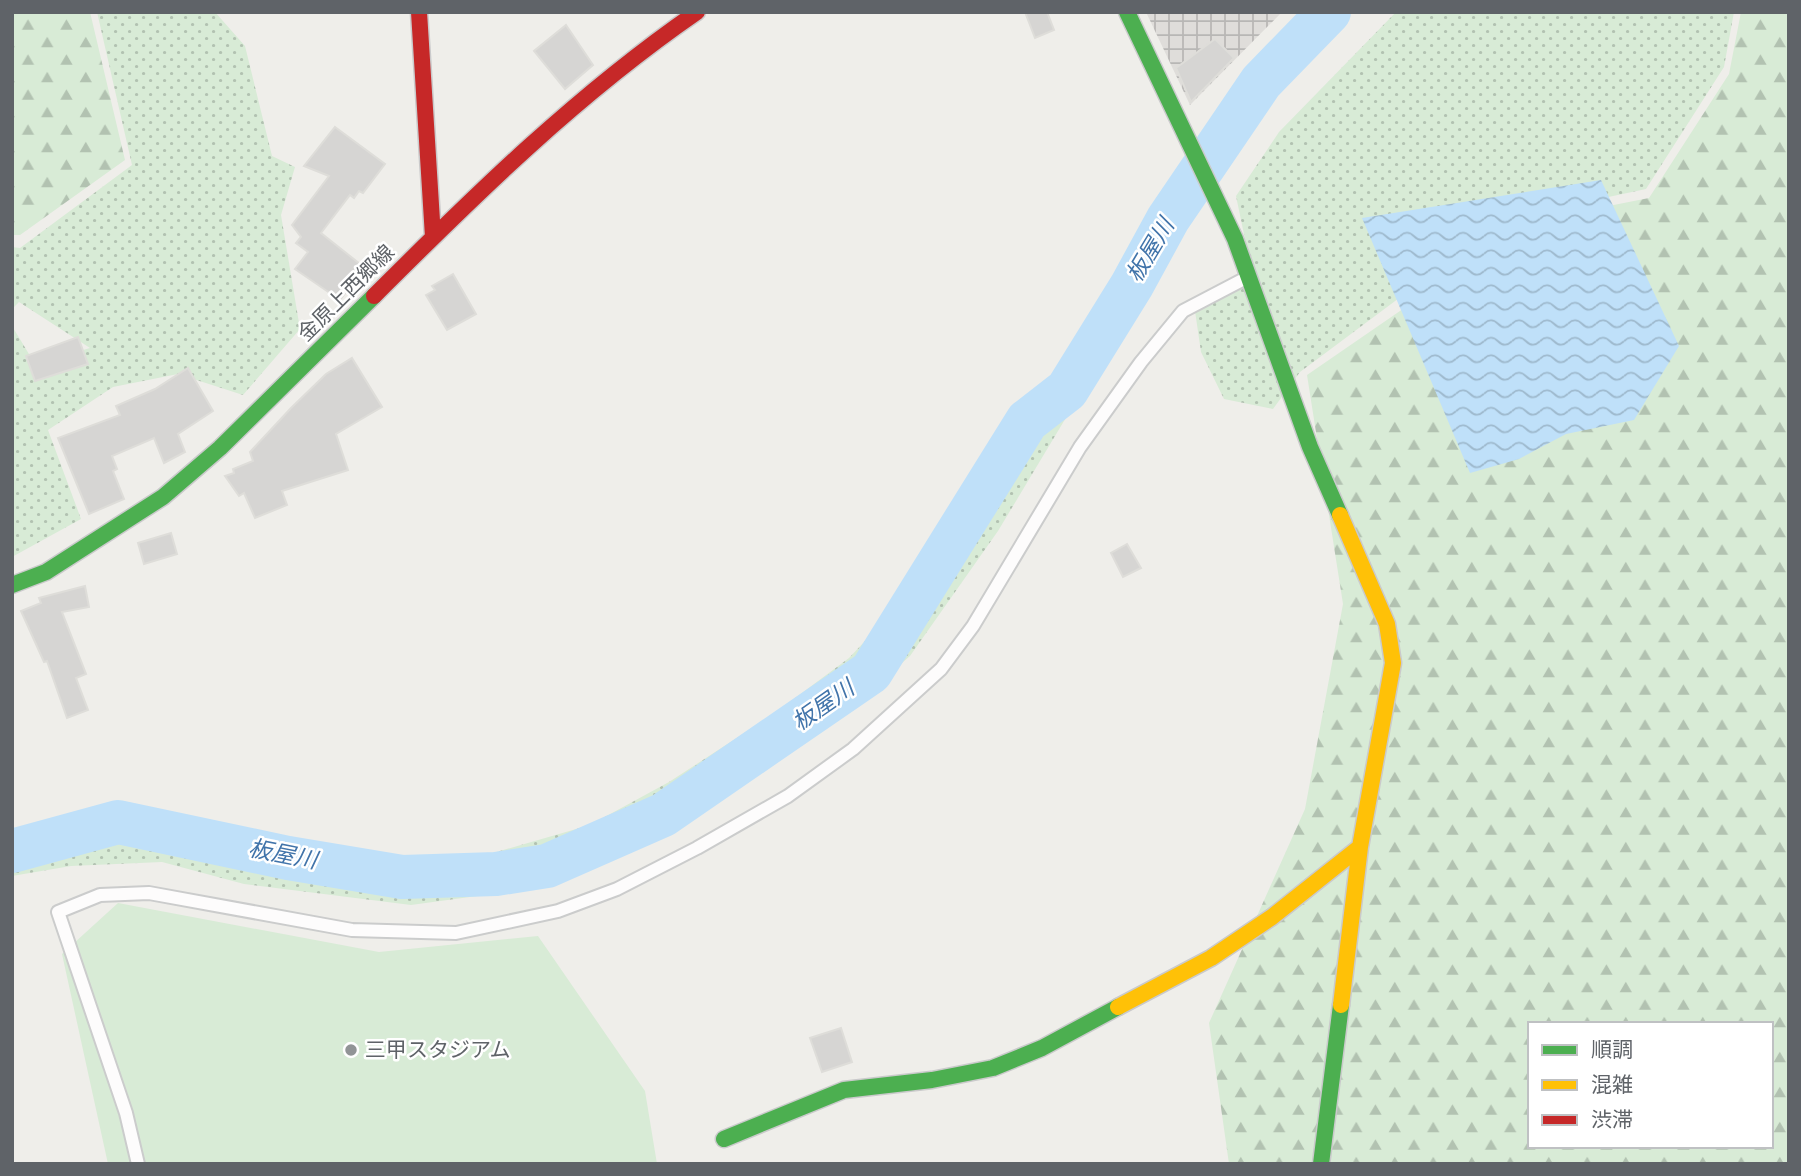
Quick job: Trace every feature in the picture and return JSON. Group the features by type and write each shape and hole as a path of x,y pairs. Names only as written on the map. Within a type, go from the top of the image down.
{"street":[{"path":"419,12 433,237"},
{"name":"金原上西郷線","path":"12,585 46,572 163,497 220,448 503,168 587,94 646,47 697,12"},
{"path":"1127,12 1217,198 1249,277 1310,447 1387,624 1394,663 1360,847 1321,1164"},
{"path":"724,1139 844,1090 932,1080 993,1068 1042,1048 1211,958 1272,917 1360,847"}],"lane":[{"path":"138,1164 126,1113 58,912 100,895 149,893 352,930 456,933 558,911 617,890 697,848 788,796 853,749 941,669 973,626 1080,447 1141,362 1182,312 1249,277"}],"shaded area":[{"path":"1146,12 1282,12 1190,105"}],"green space":[{"path":"12,12 90,12 125,160 20,235 12,235"},
{"path":"97,12 215,12 245,46 272,156 295,167 281,215 300,329 243,395 178,374 113,387 48,430 81,519 12,557 12,326 35,364 90,348 19,302 12,309 12,247 20,248 132,165"},
{"path":"1396,12 1734,12 1724,67 1646,189 1505,219 1300,372 1273,409 1224,399 1201,352 1195,311 1250,263 1236,196 1279,132"},
{"path":"1741,12 1789,12 1789,1164 1229,1164 1209,1023 1305,809 1343,604 1307,375 1429,291 1518,224 1649,198 1729,74"},
{"path":"1070,411 998,531 910,656 865,695 900,651 1039,419 1054,412"},
{"path":"912,591 892,631 841,683 642,816 528,860 481,870 435,871 410,864 493,853 590,825 669,782 775,713 849,658"},
{"path":"141,839 387,888 477,896 411,905 244,884 162,862 71,866 12,876 12,864 97,843"},
{"name":"三甲スタジアム","path":"118,903 379,952 538,936 645,1091 657,1164 108,1164 62,954"}],"water":[{"path":"1601,180 1679,346 1634,420 1566,434 1519,459 1470,473 1362,218"}],"building":[{"path":"1025,12 1047,12 1054,30 1035,38"},
{"path":"566,25 593,65 565,89 534,51"},
{"path":"1215,39 1234,58 1191,102 1176,68"},
{"path":"335,127 385,164 363,193 359,191 354,198 350,195 321,233 365,268 340,300 295,269 308,252 296,243 301,237 292,225 329,176 304,166"},
{"path":"453,274 476,314 447,330 426,295 435,290 432,286"},
{"path":"78,337 88,364 35,381 26,356"},
{"path":"352,358 382,407 336,434 348,470 282,491 287,505 255,518 244,493 239,496 225,476 234,473 233,469 253,461 250,452 291,408 326,374"},
{"path":"188,368 213,411 178,434 185,452 164,463 154,438 112,456 117,469 113,471 124,499 89,514 58,438 120,415 116,406 155,389"},
{"path":"171,533 177,554 144,564 138,543"},
{"path":"1127,544 1141,568 1123,577 1111,553"},
{"path":"85,586 89,607 62,612 86,674 76,678 88,710 67,718 47,661 44,662 21,611 41,603 39,598"},
{"path":"841,1028 852,1062 822,1072 810,1038"}],"waterway":[{"name":"板屋川","path":"12,851 118,822 288,858 402,877 496,874 547,866 663,815 871,672 1027,421 1067,390 1132,285 1168,219 1261,82 1329,12"}],"traffic: fast":[{"path":"1127,12 1235,239 1310,447 1340,515"},
{"path":"12,585 46,572 163,497 220,448 374,296"},
{"path":"1321,1164 1341,1005"},
{"path":"724,1139 844,1090 932,1080 993,1068 1042,1048 1118,1007"}],"traffic: slow":[{"path":"1340,515 1387,624 1393,663 1360,847 1341,1005"},
{"path":"1118,1007 1211,958 1272,917 1360,847"}],"traffic: jam":[{"path":"419,12 433,237"},
{"path":"374,296 529,146 611,77 697,12"}],"place":[{"name":"三甲スタジアム","path":"351,1050"}]}
